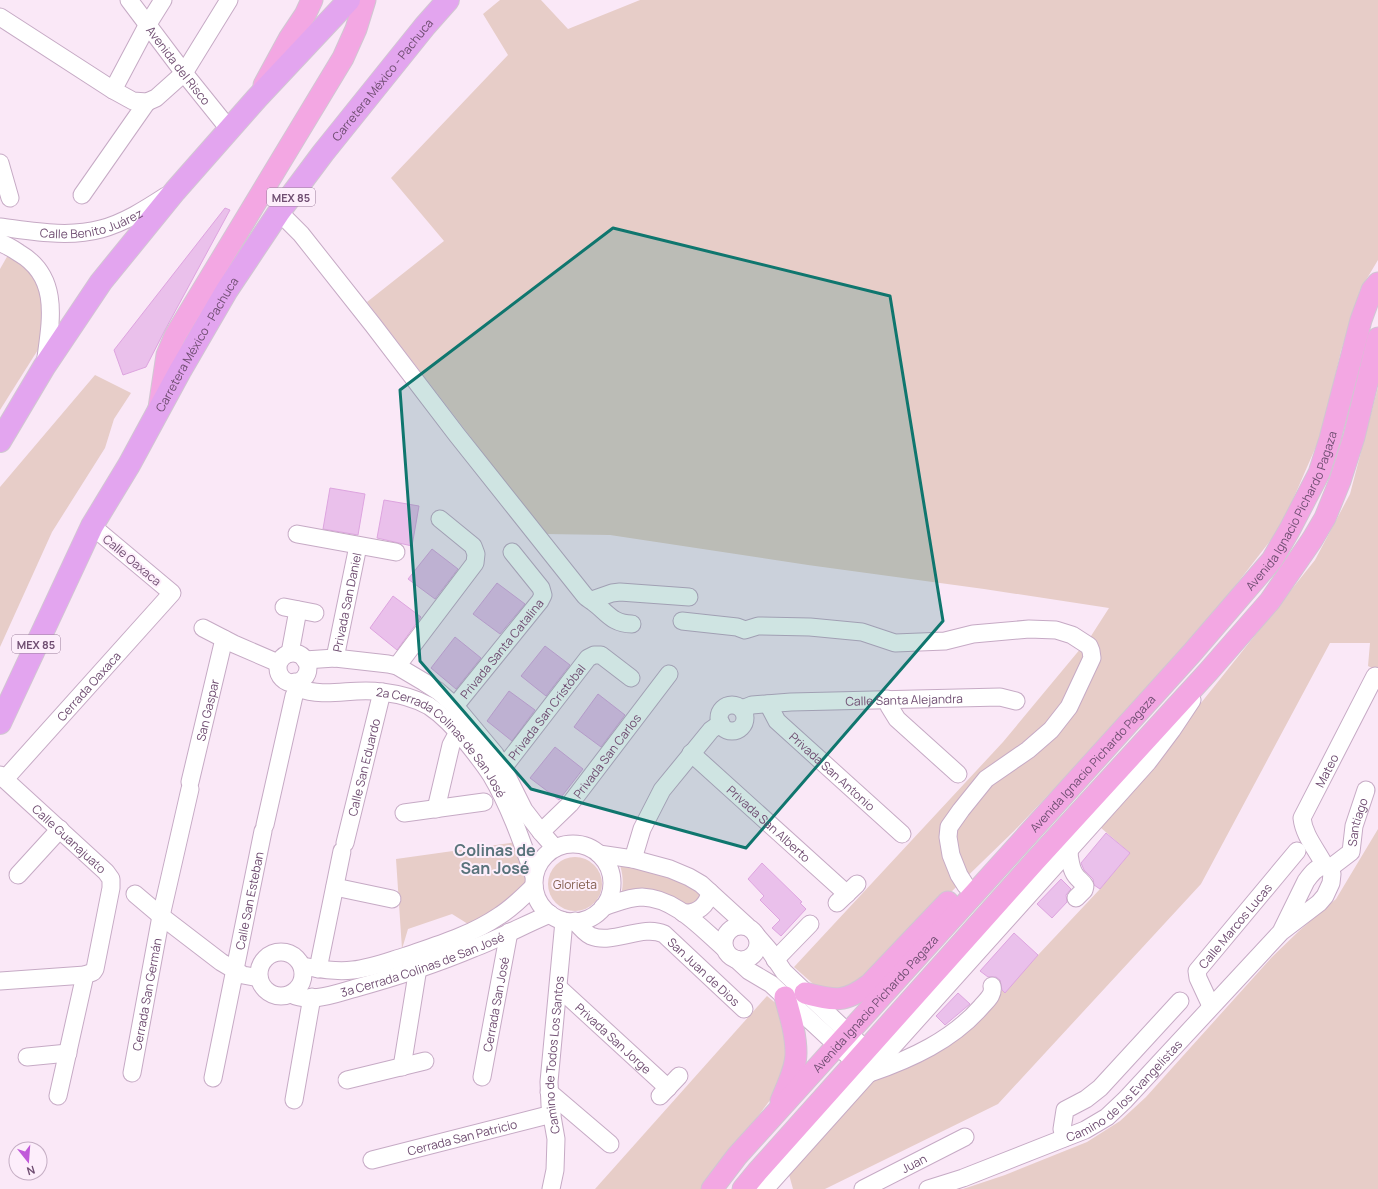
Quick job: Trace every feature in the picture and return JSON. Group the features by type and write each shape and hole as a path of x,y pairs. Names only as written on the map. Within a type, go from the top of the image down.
{"highway":[{"path":"0,441 44,367 101,282 175,191 257,98 349,0"},
{"name":"Carretera México - Pachuca","path":"0,723 92,526 129,465 180,371 227,290 279,212 323,153 425,26 448,0"}],"main road":[{"path":"257,98 289,39 305,15 312,0"},
{"path":"158,411 167,355 175,336 343,58 356,29 365,0"},
{"name":"Avenida Ignacio Pichardo Pagaza","path":"712,1189 737,1156 1186,660 1272,560 1293,524 1319,473 1330,439 1366,304 1372,290 1378,282"},
{"name":"Avenida Ignacio Pichardo Pagaza","path":"742,1189 863,1062 1035,861 1208,672 1270,601 1308,546 1325,518 1340,481 1354,437 1376,351"},
{"path":"805,993 828,1000 848,998 856,994 870,984 966,886 1017,847"},
{"path":"777,1112 795,1063 796,1053 793,1027 785,997"},
{"path":"737,1156 742,1189"}],"street":[{"name":"Avenida del Risco","path":"129,0 184,73 230,130"},
{"path":"113,90 148,24 163,0"},
{"path":"0,17 113,90 133,101 146,102 156,98 184,73 229,0"},
{"path":"82,195 146,102"},
{"path":"0,163 10,198"},
{"name":"Calle Benito Juárez","path":"0,227 60,233 101,229 142,212 175,191"},
{"path":"279,212 301,234 585,596 592,600 611,618 624,624 632,624"},
{"path":"0,243 26,257 35,265 46,281 51,304 44,367"},
{"path":"1352,352 1376,351"},
{"path":"401,696 403,670 477,558 473,546 440,519"},
{"name":"Calle Oaxaca","path":"92,526 172,593"},
{"name":"Privada San Daniel","path":"297,534 396,552"},
{"name":"Privada San Daniel","path":"335,658 358,546"},
{"name":"Privada Santa Catalina","path":"455,706 542,597 541,588 512,552"},
{"path":"592,600 612,593 620,592 689,597"},
{"name":"Cerrada Oaxaca","path":"3,777 172,593"},
{"path":"297,685 308,669 291,659 299,610"},
{"path":"682,621 737,627 745,630 758,626 810,627 862,632 895,644 945,640 972,634 1044,629 1065,632 1089,646 1092,658 1069,707 1051,730 1028,750 986,779 949,827 948,837 951,855 959,875 966,886"},
{"name":"2a Cerrada Colinas de San José","path":"203,628 224,639 291,659 335,658 403,670 424,682 455,706 491,749 503,768 534,881"},
{"name":"San Gaspar","path":"161,916 224,639"},
{"name":"Privada San Cristóbal","path":"503,768 588,658 594,655 601,655 631,678"},
{"name":"2a Cerrada Colinas de San José","path":"291,659 279,673 282,677 285,680 317,693 369,690 382,692 414,700 428,706 445,718 458,732 511,799 524,810 540,832 555,848"},
{"name":"Avenida Ignacio Pichardo Pagaza","path":"765,1189 780,1172 863,1062 909,1027 1148,762 1187,708 1208,672"},
{"name":"Privada San Carlos","path":"540,832 570,804 669,674"},
{"name":"Mateo","path":"1327,867 1308,836 1302,818 1375,676"},
{"name":"Calle San Esteban","path":"213,1078 264,828 297,685"},
{"name":"Calle San Eduardo","path":"310,968 335,887 343,847 382,692"},
{"name":"Calle Santa Alejandra","path":"691,753 711,730 721,723 720,715 724,708 731,705 735,705 742,709 752,705 791,702 1000,697 1016,701"},
{"path":"887,699 889,706 897,720 958,774"},
{"name":"Privada San Antonio","path":"768,704 777,721 902,834"},
{"path":"436,809 451,745 458,732"},
{"path":"633,859 642,829 651,810 662,790 691,753"},
{"name":"Privada San Alberto","path":"691,753 847,894"},
{"name":"Calle Guanajuato","path":"3,777 106,872 112,883 95,969 90,974 85,975 58,1096"},
{"name":"Santiago","path":"1327,867 1351,852 1354,826 1366,790"},
{"path":"404,813 484,802"},
{"path":"18,875 60,829"},
{"path":"603,907 609,897 612,885 611,874 606,862 599,854 589,847 578,844 566,844 547,853 541,860 537,867 534,881 537,899 542,907 563,919 590,917 603,907 622,900 643,897 660,900 683,913 749,971 771,984 785,997 843,1040"},
{"path":"1069,850 1074,875 1085,886 1084,890 1076,898"},
{"name":"Calle Marcos Lucas","path":"1211,1006 1198,978 1197,971 1297,851"},
{"path":"599,854 633,859 670,869 696,880 752,930 769,950 784,972 805,993 863,1062 932,1046 955,1032 976,1013 992,995 992,986"},
{"name":"Camino de los Evangelistas","path":"928,1189 963,1178 1064,1138 1097,1124 1117,1109 1281,932 1319,903 1331,883 1332,878 1327,867 1317,869 1306,881 1281,932"},
{"path":"1047,874 1058,873 1074,875"},
{"name":"3a Cerrada Colinas de San José","path":"310,968 337,971 364,968 444,943 483,926 499,916 516,903 534,881"},
{"path":"335,887 392,899"},
{"path":"683,913 689,913 701,908 705,904 710,892"},
{"path":"135,894 203,950 243,975 259,978"},
{"name":"Cerrada San Germán","path":"132,1073 161,916"},
{"name":"3a Cerrada Colinas de San José","path":"291,994 296,997 312,997 340,992 418,968 475,948 509,932 563,919"},
{"name":"Camino de Todos Los Santos","path":"551,1189 555,1170 556,1152 555,1127 550,1092 550,1076 559,988 563,919"},
{"name":"San Juan de Dios","path":"563,919 590,936 599,938 653,931 664,934 744,1009"},
{"path":"775,960 810,924"},
{"path":"723,947 725,934 735,926 741,925 752,930 758,941 754,954 749,958 742,960 736,959"},
{"name":"Cerrada San José","path":"482,1078 509,932"},
{"path":"279,952 286,952 292,955 310,968 303,974 302,982 297,989 291,994 285,996 273,995 264,988 259,978 261,964 272,954 279,952"},
{"path":"402,1067 418,968"},
{"path":"0,981 85,975"},
{"name":"Privada San Jorge","path":"559,988 669,1086"},
{"path":"294,1100 312,997"},
{"path":"1064,1138 1062,1129 1065,1110 1100,1088 1180,1001"},
{"path":"909,1027 912,1038 915,1042 923,1046 932,1046"},
{"path":"28,1057 68,1053"},
{"path":"347,1080 424,1061"},
{"path":"550,1092 610,1144"},
{"name":"Cerrada San Patricio","path":"372,1160 552,1114"},
{"name":"Juan","path":"863,1189 965,1137"},
{"path":"780,1172 785,1189"}],"highlighted area":[{"path":"613,228 890,296 943,621 746,848 531,789 420,661 400,390"}],"green space":[{"path":"500,0 541,0 568,29 640,0 1378,0 1378,260 1360,290 1341,351 1321,435 1281,527 1183,653 1014,831 850,990 820,990 794,967 1003,742 1091,636 1109,608 610,535 545,534 367,302 444,241 391,178 508,55 483,14"},
{"path":"8,255 22,258 43,283 46,337 0,410 0,269"},
{"path":"95,375 131,393 114,419 105,448 52,532 0,647 0,487"},
{"path":"1378,387 1378,671 1368,666 1370,643 1330,643 1201,884 998,1104 825,1189 793,1189 788,1171 874,1079 955,1036 1038,955 1100,889 1130,853 1100,827 1130,792 1315,560 1350,494"},
{"path":"1378,829 1378,1189 963,1189 1005,1175 1087,1142 1120,1121 1146,1097 1272,957 1300,930 1336,899"},
{"path":"517,842 529,874 527,887 503,907 468,924 452,914 408,929 402,949 396,859"},
{"name":"Glorieta","path":"575,857 585,859 594,865 600,874 602,884 600,894 594,903 585,909 575,911 565,909 556,903 550,894 548,884 550,874 556,865 565,859"},
{"path":"619,862 660,872 702,892 698,908 621,896 623,879"},
{"path":"767,996 778,1005 790,1035 787,1063 777,1091 703,1189 595,1189"}],"building":[{"path":"225,208 230,210 146,367 123,375 114,350"},
{"path":"330,488 365,494 358,535 323,529"},
{"path":"384,500 419,506 412,546 377,538"},
{"path":"432,549 458,569 435,599 408,579"},
{"path":"497,583 525,604 500,634 473,614"},
{"path":"393,596 421,617 397,650 370,628"},
{"path":"455,637 481,658 456,689 431,668"},
{"path":"545,646 570,665 546,696 521,676"},
{"path":"509,691 535,710 512,741 487,721"},
{"path":"598,694 625,715 601,747 574,727"},
{"path":"555,747 583,769 559,800 530,778"},
{"path":"1106,833 1130,853 1100,889 1094,885 1093,879 1084,870 1081,863"},
{"path":"762,863 802,902 800,903 806,909 781,936 772,928 780,920 760,900 764,896 748,879"},
{"path":"1061,879 1071,889 1066,895 1067,902 1052,918 1037,904"},
{"path":"1014,933 1038,955 1005,993 1002,990 1000,980 996,977 988,977 980,971"},
{"path":"958,993 970,1004 945,1025 936,1016"}],"district":[{"name":"Colinas de San José","path":"495,859"}]}
